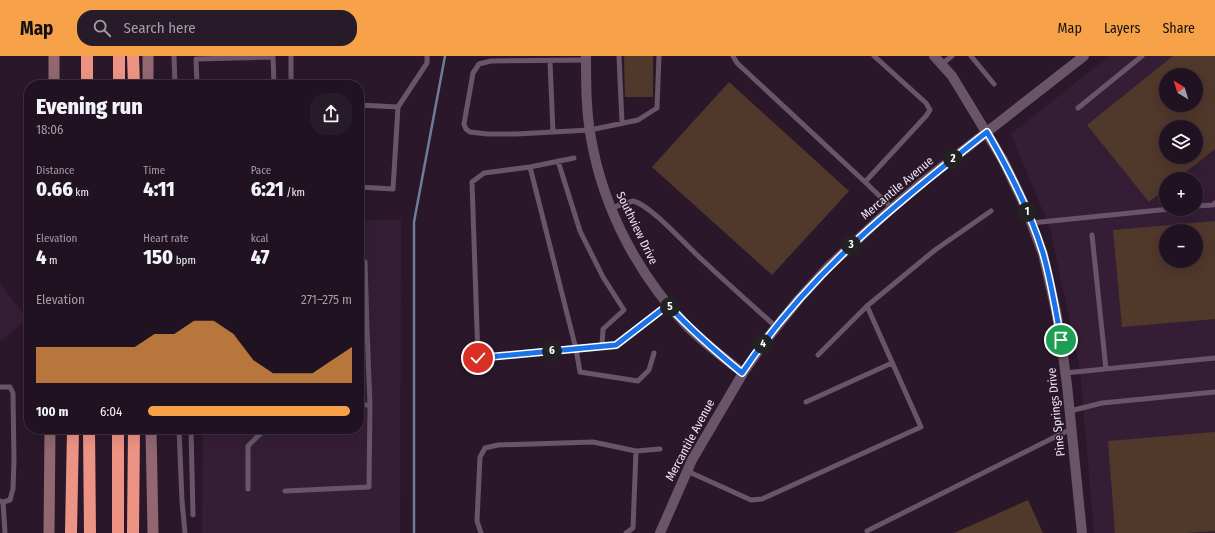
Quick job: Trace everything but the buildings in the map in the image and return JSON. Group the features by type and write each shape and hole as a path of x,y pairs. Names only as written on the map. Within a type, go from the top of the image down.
{"highway":[{"path":"86,80 87,56"},
{"path":"119,56 119,80"},
{"path":"133,56 134,80"},
{"path":"71,533 73,434"},
{"path":"89,434 90,533"},
{"path":"118,434 118,533"},
{"path":"133,533 134,434"}],"main road":[{"path":"54,56 54,80"},
{"path":"148,56 148,80"},
{"path":"49,533 50,434"},
{"path":"151,434 153,533"}],"street":[{"name":"Pine Springs Drive","path":"934,56 952,76 1003,160 1043,254 1061,340 1070,411 1082,533"},
{"name":"Mercantile Avenue","path":"660,533 687,471 742,373 799,299 828,267 892,208 1084,56"},
{"name":"Southview Drive","path":"586,58 590,130 600,176 611,208 623,235 650,282 668,305 702,340 742,373"}],"lane":[{"path":"174,56 175,80"},
{"path":"291,56 291,80"},
{"path":"364,187 393,189 398,107 426,64 427,56"},
{"path":"619,56 622,123"},
{"path":"586,58 550,61 486,62 479,64 475,67 473,72 464,124 466,129 470,132 487,134 553,132 590,130 638,120 657,108 659,56"},
{"path":"733,56 737,63 866,182 892,208"},
{"path":"866,182 930,110 926,103 874,56"},
{"path":"942,64 952,56"},
{"path":"971,56 994,84"},
{"path":"1078,108 1142,56"},
{"path":"197,80 196,59 273,57 274,80"},
{"path":"550,61 553,132"},
{"path":"364,105 398,107"},
{"path":"574,158 530,167 484,173 472,182 478,358 616,345 668,305"},
{"path":"558,161 580,231 603,277 624,310 604,329 602,346"},
{"path":"530,167 576,349 580,372 638,381 649,370 654,353"},
{"path":"611,208 633,201 641,204 660,219 776,327"},
{"path":"1203,206 1213,205 1215,203"},
{"path":"1031,223 1159,210"},
{"path":"818,355 867,306 935,250 991,211"},
{"path":"1092,235 1106,369"},
{"path":"285,491 369,487 370,405 364,262"},
{"path":"687,471 751,500 762,498 921,427 867,306"},
{"path":"1065,373 1215,358"},
{"path":"806,402 892,363"},
{"path":"0,387 10,387 13,393 13,489 10,500 2,501 5,533"},
{"path":"1070,411 1102,403 1215,392"},
{"path":"364,405 370,405"},
{"path":"867,531 1071,430"},
{"path":"179,434 185,533"},
{"path":"191,434 193,515"},
{"path":"248,489 248,446 260,434"},
{"path":"480,533 477,521 480,457 485,448 498,445 593,442 636,451 660,449"},
{"path":"626,533 633,528 636,451"}],"shaded area":[{"path":"1109,56 1215,56 1215,533 1094,533 1080,369 1050,228 1011,134"},
{"path":"364,220 401,220 400,533 202,533 203,434 364,434"},
{"path":"0,284 24,314 24,322 0,341"}],"waterway":[{"path":"414,533 414,222 445,56"}],"route":[{"path":"478,358 616,345 668,305 702,340 742,373 799,299 828,267 919,185 987,132 1003,160 1025,206 1043,254 1056,310 1061,340"}]}
